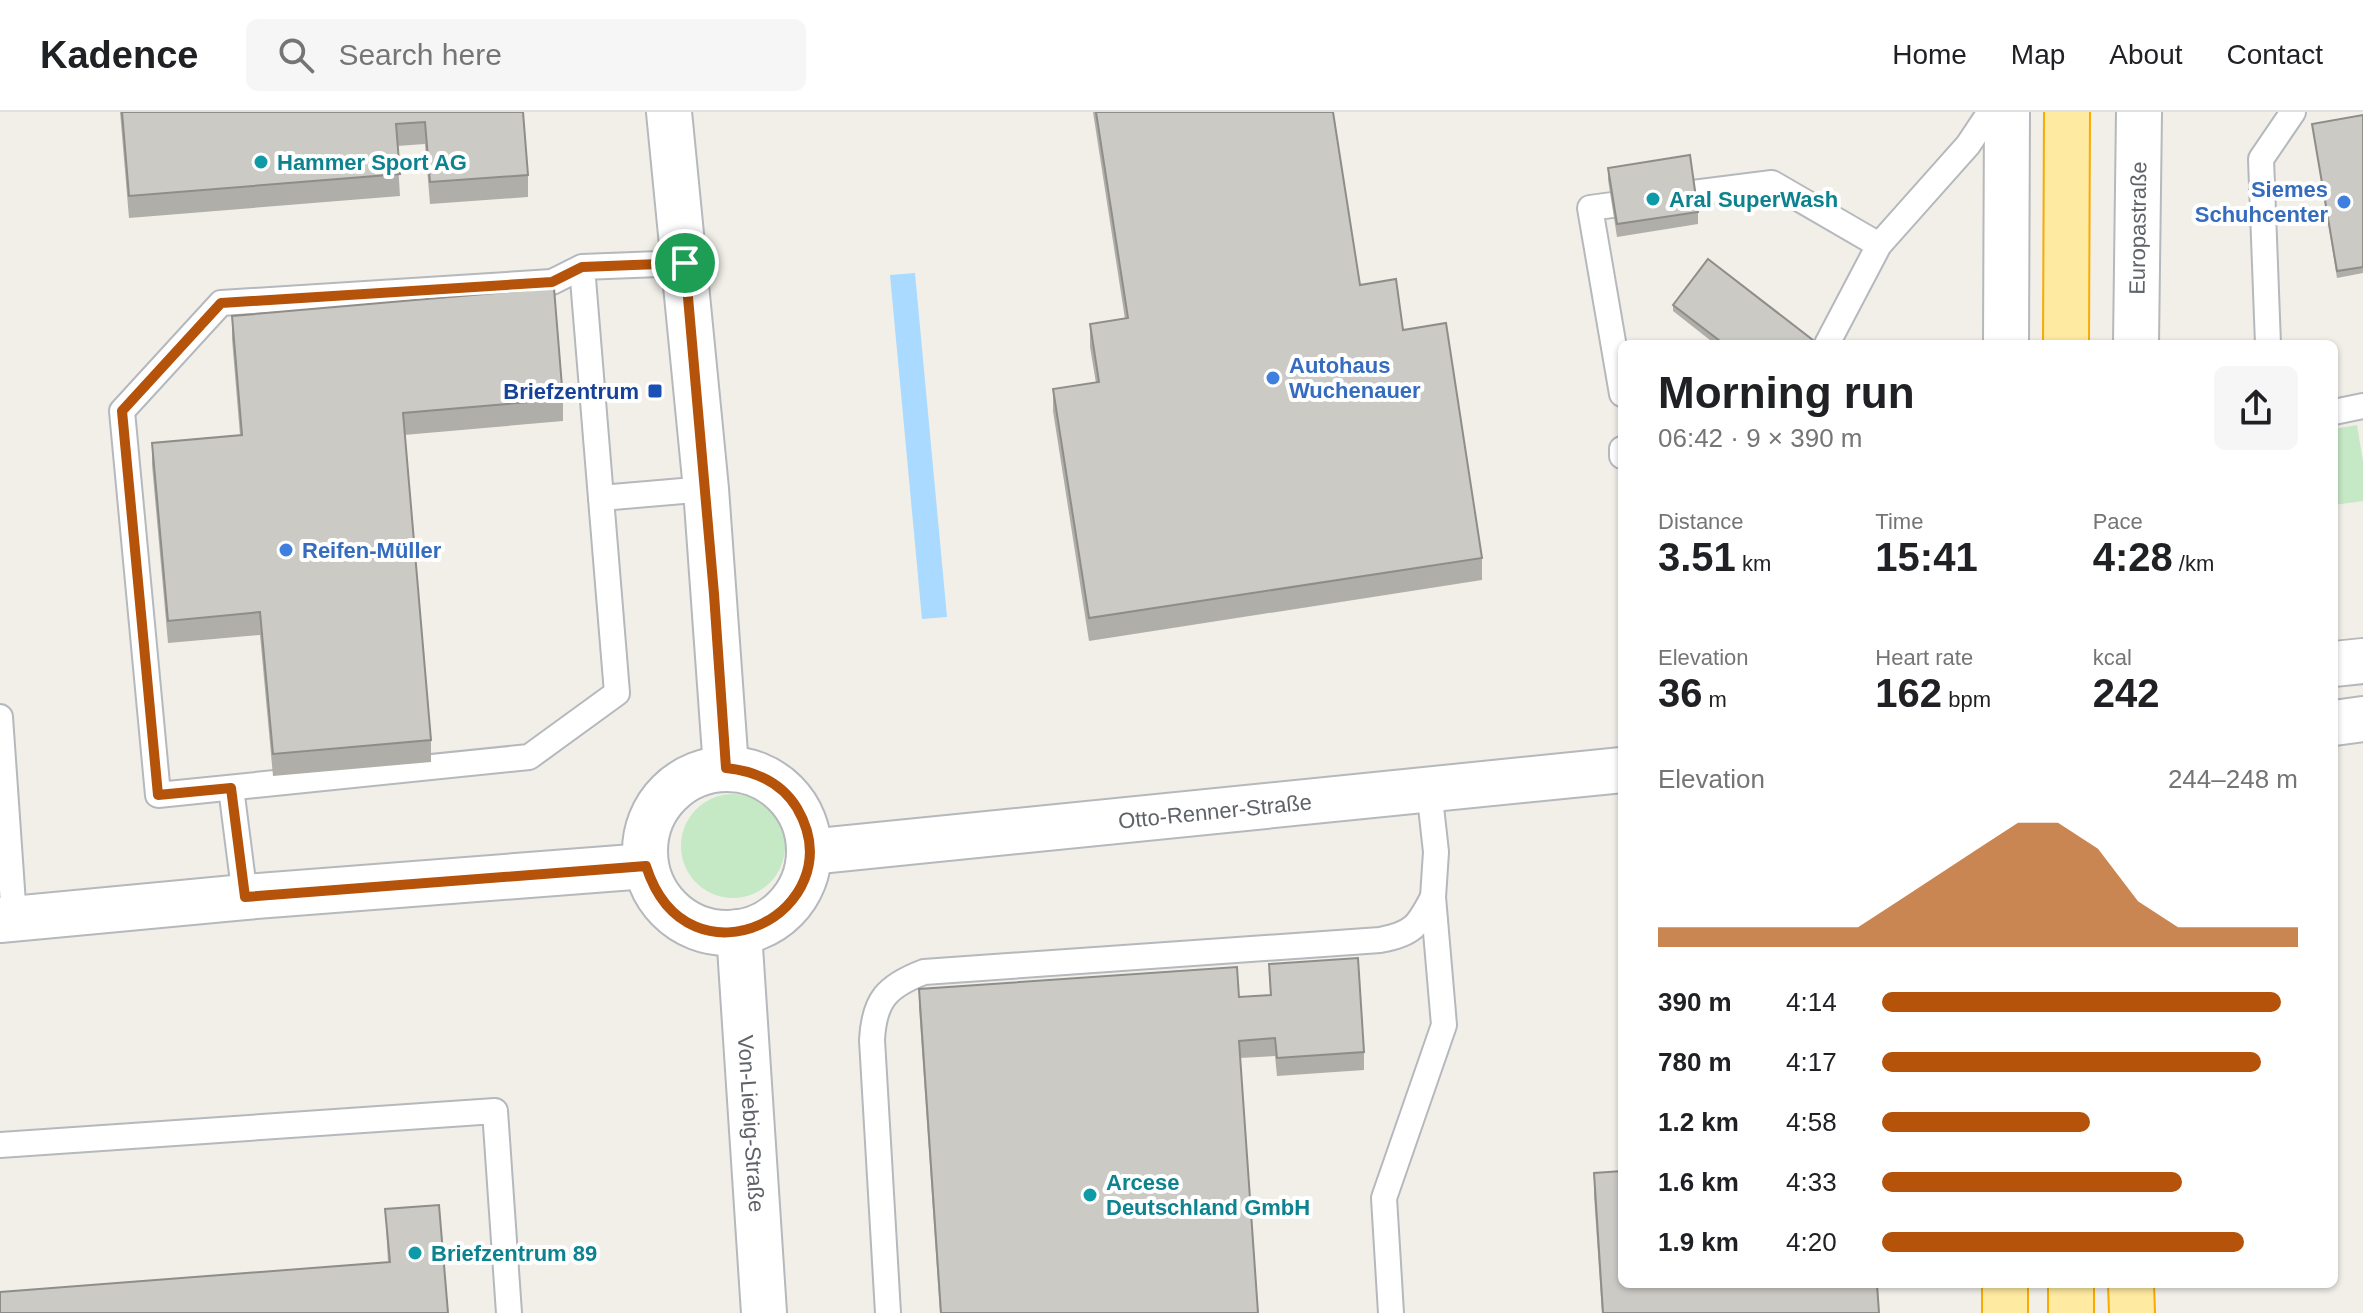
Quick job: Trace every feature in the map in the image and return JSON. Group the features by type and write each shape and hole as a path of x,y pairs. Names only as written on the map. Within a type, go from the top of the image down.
{"highway":[{"path":"2066,340 2067,112"},
{"path":"2005,1288 2005,1313"},
{"path":"2071,1288 2071,1313"},
{"path":"2131,1288 2132,1313"}],"street":[{"path":"669,112 706,489 726,768"},
{"path":"2006,340 2007,112"},
{"name":"Europastraße","path":"2136,340 2139,112"},
{"path":"2338,664 2363,661"},
{"path":"2338,722 2363,719"},
{"path":"726,768 762,776 792,800 804,825 809,852 800,889 774,918 757,928 717,933 679,918 664,904 646,866 645,845 648,826 657,807 670,791 686,779 705,771 726,768"},
{"name":"Otto-Renner-Straße","path":"809,852 1618,770"},
{"path":"7,919 646,866"},
{"name":"Von-Liebig-Straße","path":"739,932 764,1313"}],"lane":[{"path":"1829,340 1879,245 1968,145 1990,112"},
{"path":"2268,340 2261,159 2293,112"},
{"path":"1693,193 1772,183 1879,245"},
{"path":"1612,205 1590,208 1618,371"},
{"path":"582,267 617,693 529,757 158,795 122,411 221,303 552,282 582,267 685,263"},
{"path":"2338,411 2363,406"},
{"path":"601,498 706,489"},
{"path":"0,717 7,919"},
{"path":"231,788 245,897"},
{"path":"1391,1313 1384,1198 1444,1025 1433,897 1436,852 1429,789"},
{"path":"888,1313 873,1016 883,997 902,980 924,972 1380,940 1402,936 1420,923 1433,897"},
{"path":"0,1145 495,1111 509,1313"}],"green space":[{"path":"2357,425 2363,462 2363,501 2338,504 2338,428"},
{"path":"733,794 753,798 770,809 781,826 785,846 781,866 770,883 753,894 733,898 713,894 696,883 685,866 681,846 685,826 696,809 713,798"}],"water":[{"path":"915,273 947,617 922,619 890,275"}],"building":[{"name":"Hammer Sport AG","path":"122,112 523,112 528,175 430,182 425,122 396,124 400,174 129,196"},
{"name":"Autohaus Wuchenauer","path":"1096,112 1333,112 1360,285 1396,279 1403,330 1446,323 1482,558 1089,618 1053,389 1099,382 1090,324 1128,318"},
{"name":"Siemes Schuhcenter","path":"2363,115 2363,267 2337,271 2312,124"},
{"name":"Aral SuperWash","path":"1690,155 1698,212 1617,224 1608,168"},
{"path":"1708,259 1813,340 1719,340 1673,305"},
{"name":"Reifen-Müller","path":"554,288 563,399 403,413 431,740 273,754 260,612 168,621 152,443 242,435 232,316"},
{"name":"Arcese Deutschland GmbH","path":"1358,958 1364,1052 1277,1058 1275,1038 1239,1041 1258,1313 941,1313 919,989 1237,967 1239,997 1271,995 1269,964"},
{"path":"1618,1171 1618,1288 1877,1288 1879,1313 1603,1313 1594,1173"},
{"path":"439,1205 448,1313 0,1313 0,1292 390,1262 385,1209"}],"place":[{"name":"Hammer Sport AG","path":"261,162"},
{"name":"Aral SuperWash","path":"1653,199"},
{"name":"Siemes Schuhcenter","path":"2344,202"},
{"name":"Autohaus Wuchenauer","path":"1273,378"},
{"name":"Briefzentrum","path":"655,391"},
{"name":"Reifen-Müller","path":"286,550"},
{"name":"Arcese Deutschland GmbH","path":"1090,1195"},
{"name":"Briefzentrum 89","path":"415,1253"}],"route":[{"path":"685,263 726,768 762,776 792,800 807,834 809,852 800,889 774,918 757,928 717,933 679,918 664,904 646,866 245,897 231,788 158,795 122,411 221,303 552,282 582,267 685,263"}]}
